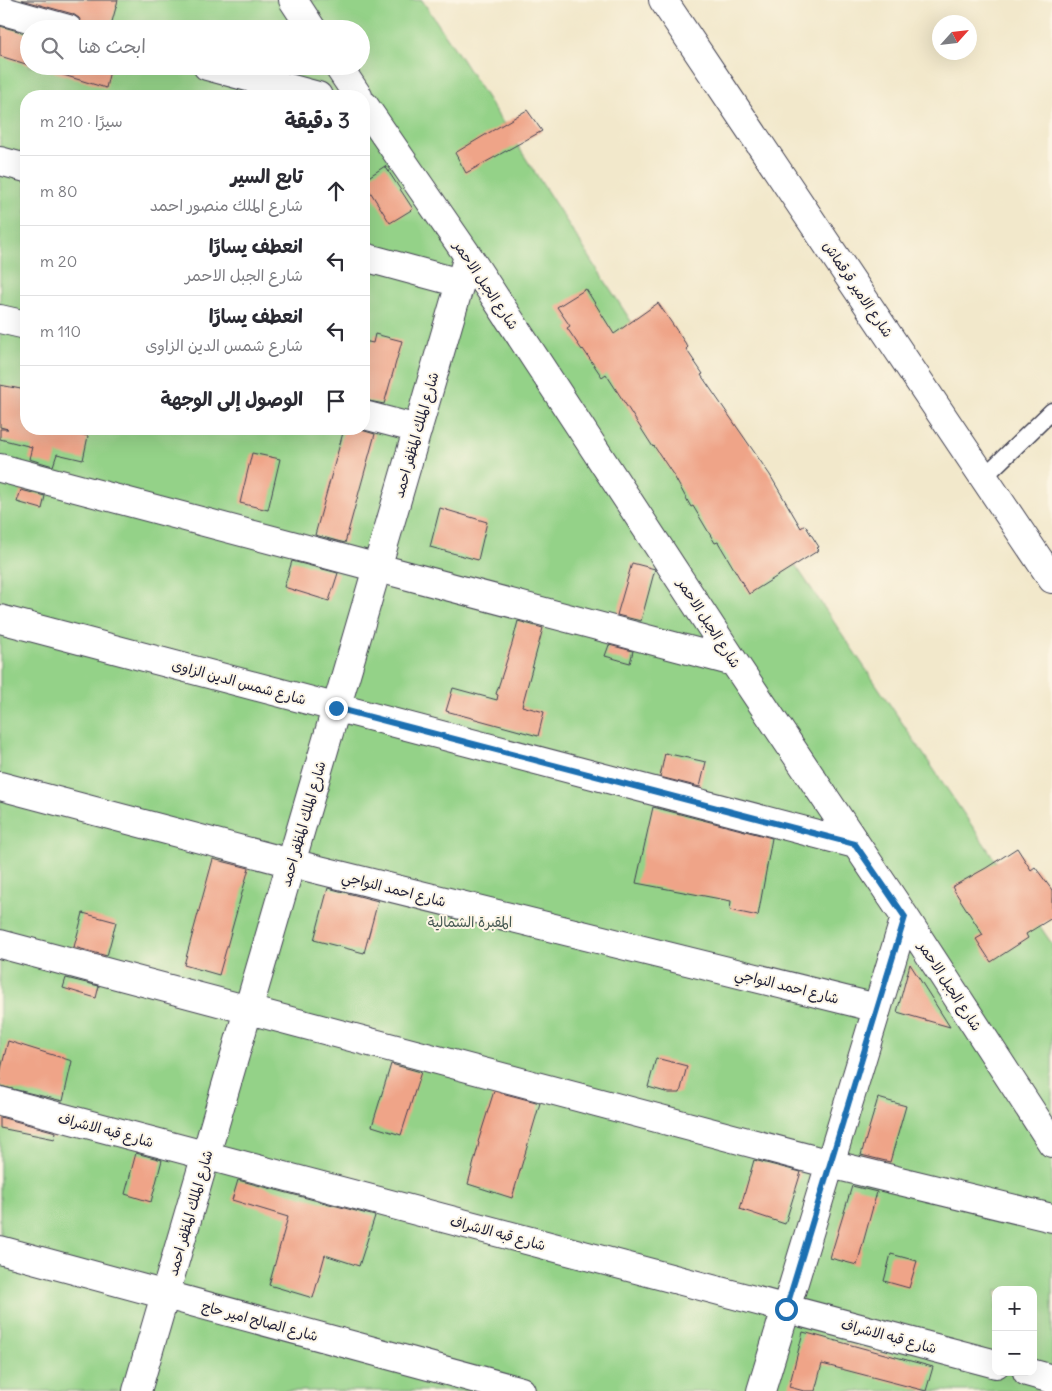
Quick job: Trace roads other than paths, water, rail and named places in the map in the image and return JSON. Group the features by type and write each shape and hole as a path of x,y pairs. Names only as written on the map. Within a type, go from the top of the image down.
{"street":[{"path":"293,0 306,20"},
{"name":"شارع الامير قرقماش","path":"663,0 1052,579"},
{"path":"0,10 36,20"},
{"path":"240,75 296,90"},
{"name":"شارع الجبل الاحمر","path":"344,75 353,90"},
{"name":"شارع الجبل الاحمر","path":"370,115 468,256 734,662 905,917 1052,1143"},
{"path":"0,161 20,166"},
{"name":"شارع الملك المظفر احمد","path":"138,1391 468,256"},
{"path":"370,259 460,283"},
{"path":"0,318 20,324"},
{"path":"370,417 418,429"},
{"path":"0,468 734,662"},
{"name":"شارع شمس الدين الزاوى","path":"0,619 855,844"},
{"name":"شارع احمد النواجي","path":"0,786 291,863 877,1008"},
{"path":"761,1391 905,917"},
{"path":"0,944 830,1164 1052,1218"},
{"name":"شارع قبه الاشراف","path":"0,1101 992,1363"},
{"name":"شارع الصالح امير حاج","path":"0,1250 521,1391"},
{"path":"1037,1375 1052,1379"}],"lane":[{"path":"984,477 1052,410"}],"park label":[{"name":"المقبرة الشمالية","path":"470,922"}]}
